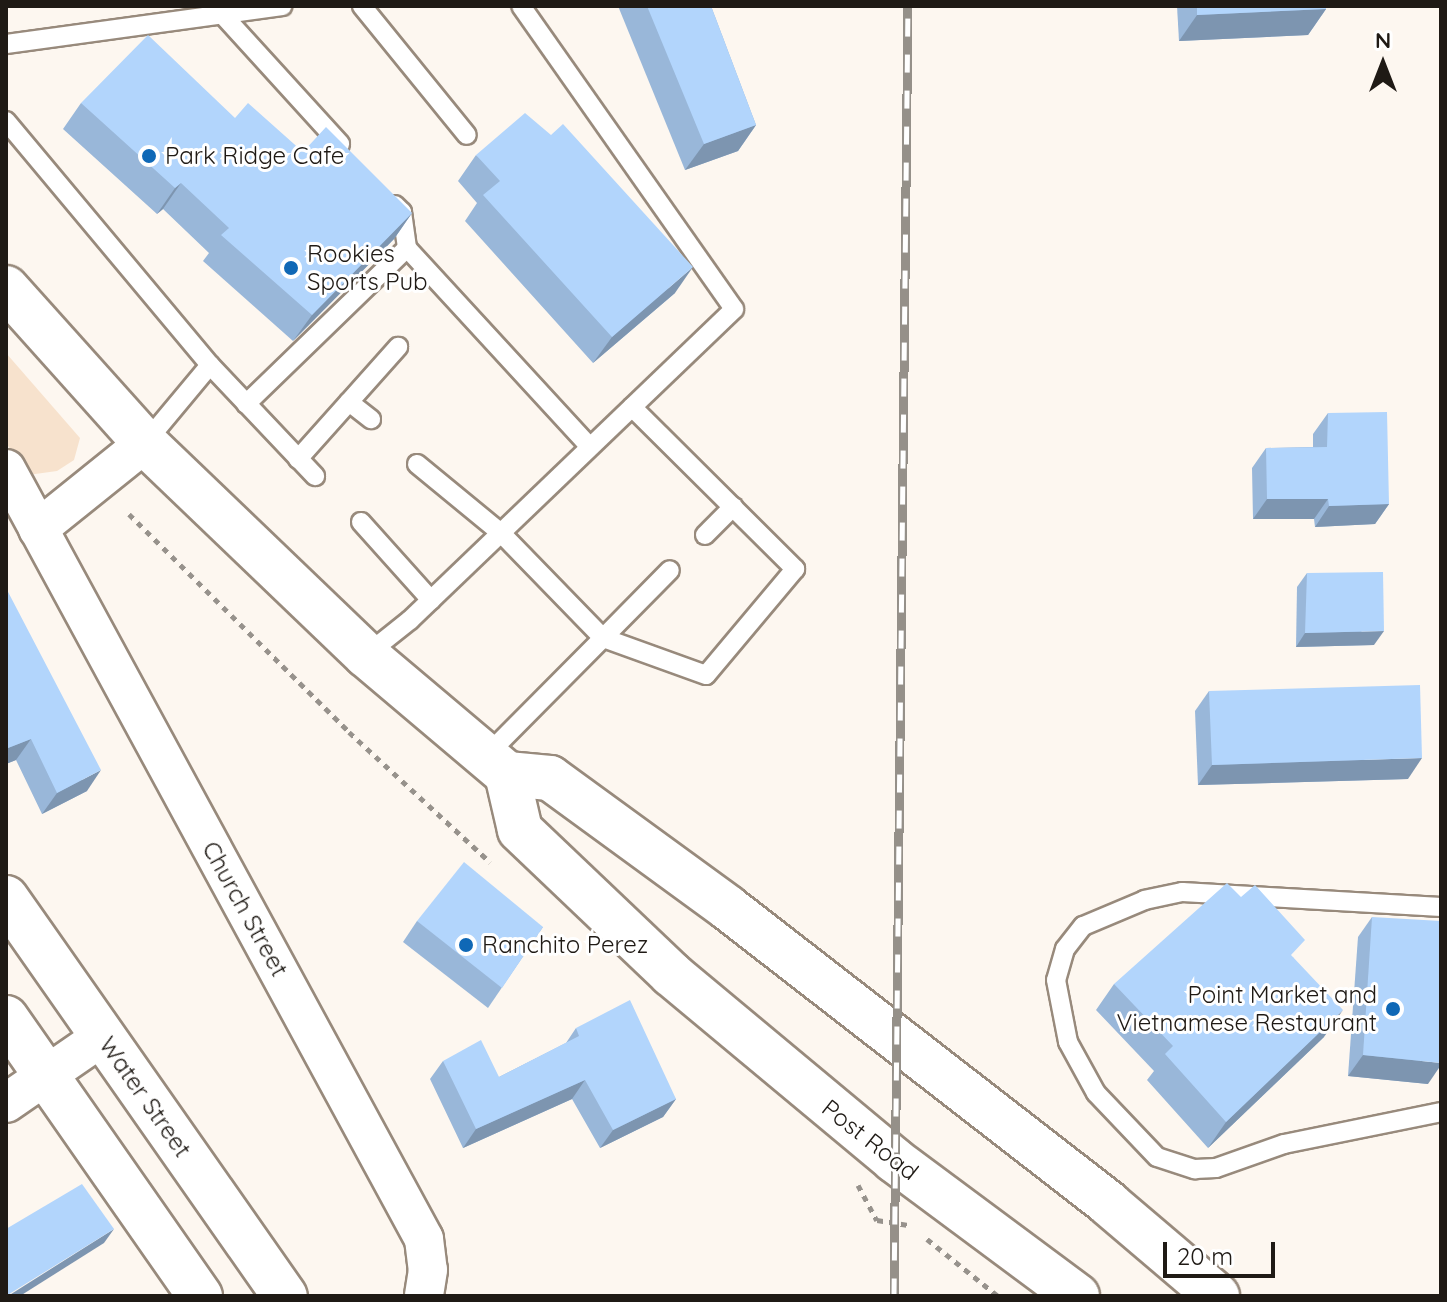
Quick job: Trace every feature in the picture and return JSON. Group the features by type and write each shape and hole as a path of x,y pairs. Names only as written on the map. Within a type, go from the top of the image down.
{"main road":[{"path":"6,288 145,443 366,655 497,765 550,778 728,908 1109,1204 1217,1296"},
{"name":"Post Road","path":"497,765 520,830 671,974 894,1160 1077,1296"},
{"name":"Water Street","path":"6,898 285,1296"},
{"path":"6,1018 200,1296"}],"street":[{"path":"38,529 145,443"},
{"name":"Church Street","path":"6,469 424,1239 428,1270 424,1296"},
{"path":"6,1103 103,1036"}],"lane":[{"path":"6,44 282,6"},
{"path":"362,6 467,135"},
{"path":"366,655 431,600 734,309 521,6"},
{"path":"221,13 349,154"},
{"path":"6,121 210,365 315,476"},
{"path":"381,189 402,212 407,248 590,447"},
{"path":"246,404 407,248"},
{"path":"298,459 398,347"},
{"path":"145,443 210,365"},
{"path":"349,402 371,419"},
{"path":"417,464 501,533 603,638 706,675 795,569 632,407"},
{"path":"705,535 733,507"},
{"path":"361,522 431,600"},
{"path":"497,765 603,638 670,570"},
{"path":"1441,907 1182,892 1145,900 1083,926 1065,949 1056,980 1068,1042 1096,1093 1157,1157 1195,1169 1216,1168 1284,1144 1441,1112"}],"path":[{"path":"849,1176 877,1220 909,1225 998,1296"}],"shaded area":[{"path":"6,353 80,438 74,460 57,471 28,475 6,443"}],"building":[{"path":"647,6 711,6 756,125 704,144"},
{"path":"1197,6 1326,6 1326,9 1197,15"},
{"path":"148,35 235,118 248,103 303,152 326,127 412,213 312,315 221,235 229,228 181,183 175,188 81,103"},
{"path":"525,113 551,135 563,124 693,267 612,337 483,195 500,181 476,155"},
{"path":"1387,412 1389,504 1329,506 1328,499 1267,499 1266,448 1327,447 1328,413"},
{"path":"1383,572 1384,631 1305,633 1307,573"},
{"path":"6,588 101,770 57,793 31,739 8,748 6,745"},
{"path":"1420,685 1422,758 1212,765 1209,691"},
{"name":"Ranchito Perez","path":"464,862 543,927 502,988 417,921"},
{"path":"1227,883 1241,897 1255,885 1305,940 1291,955 1343,1010 1226,1122 1165,1054 1173,1046 1114,984"},
{"name":"Point Market and Vietnamese Restaurant","path":"1372,917 1441,921 1441,1063 1363,1055"},
{"path":"630,1000 676,1099 613,1130 585,1080 476,1129 443,1061 481,1040 499,1077 579,1036 576,1028"},
{"path":"82,1184 114,1229 6,1296 6,1229"}],"railway":[{"path":"894,1296 908,6"}],"place":[{"name":"Park Ridge Cafe","path":"149,156"},
{"name":"Rookies Sports Pub","path":"291,268"},
{"name":"Ranchito Perez","path":"466,945"},
{"name":"Point Market and Vietnamese Restaurant","path":"1393,1009"}]}
